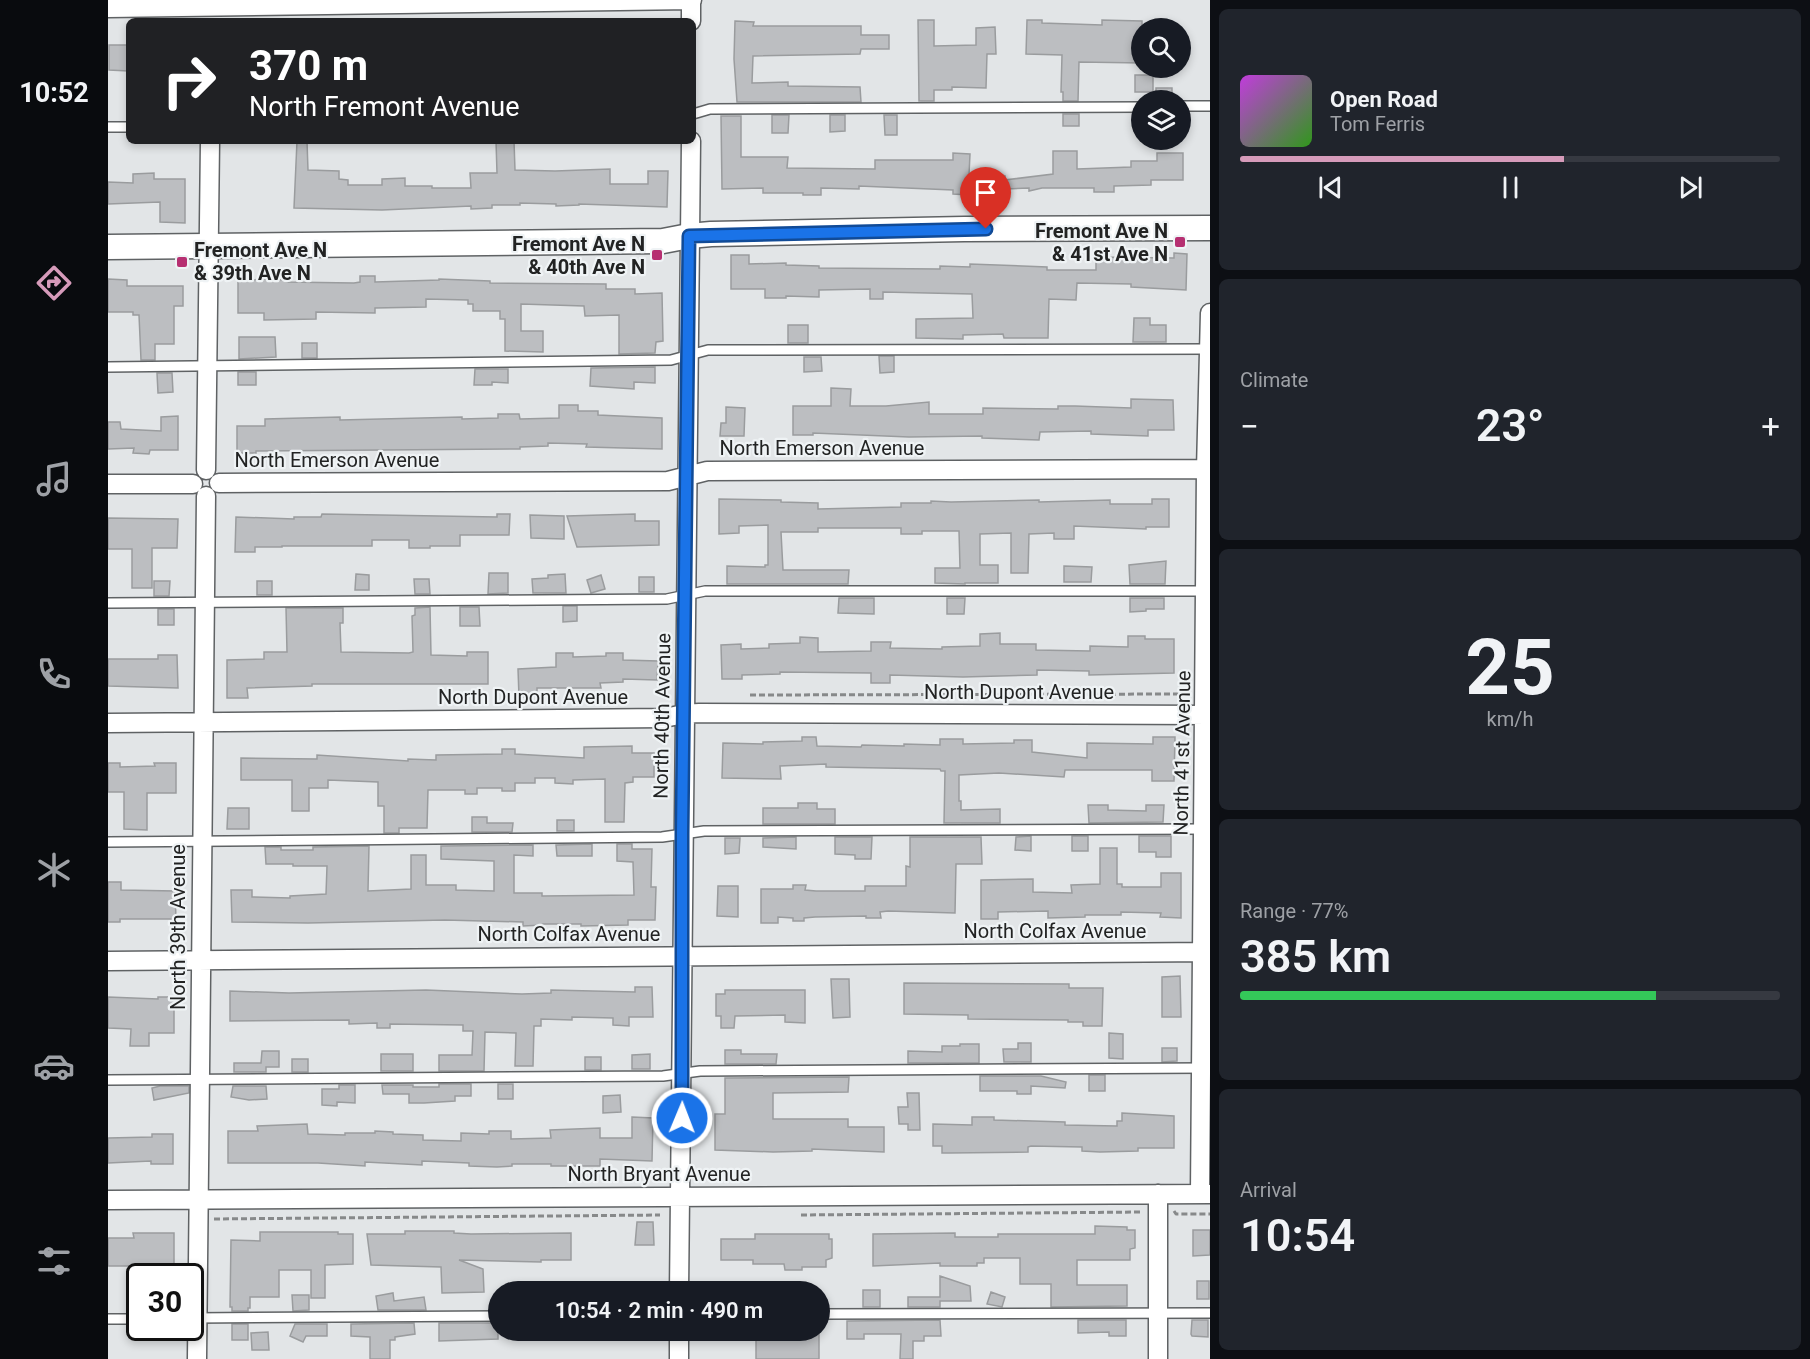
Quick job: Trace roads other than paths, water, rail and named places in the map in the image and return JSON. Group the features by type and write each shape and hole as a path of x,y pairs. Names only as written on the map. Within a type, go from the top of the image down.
{"street":[{"path":"108,8 211,9 691,0 691,18"},
{"path":"206,470 210,144"},
{"name":"North 40th Avenue","path":"679,1281 691,144"},
{"path":"108,247 663,241 689,236 964,229 1210,228"},
{"name":"North 41st Avenue","path":"1205,1194 1208,666 1206,591 1210,313"},
{"name":"North Emerson Avenue","path":"219,483 668,481 708,471 1208,469"},
{"path":"108,484 215,493 219,483 216,474 206,470 197,473 199,490"},
{"name":"North 39th Avenue","path":"197,1263 200,1199 203,602 199,490"},
{"name":"North Dupont Avenue","path":"108,723 664,718 684,714 1207,715"},
{"name":"North Colfax Avenue","path":"108,961 1206,952"},
{"path":"1158,1194 1158,1359"},
{"name":"North Bryant Avenue","path":"108,1200 1205,1194"},
{"name":"North 39th Avenue","path":"196,1341 197,1359"},
{"path":"679,1341 679,1359"}],"lane":[{"path":"1191,106 1210,106"},
{"path":"696,113 710,109 1131,107"},
{"path":"108,127 126,127"},
{"path":"108,367 670,360 708,350 1210,349"},
{"path":"108,603 667,599 705,591 1206,591"},
{"path":"108,842 662,837 704,831 1207,829"},
{"path":"108,1080 663,1076 700,1071 1205,1068"},
{"path":"830,1314 1210,1313"},
{"path":"204,1318 488,1316"},
{"path":"108,1319 126,1319"}],"place":[{"name":"Fremont Ave N & 41st Ave N","path":"1180,242"},
{"name":"Fremont Ave N & 40th Ave N","path":"657,255"},
{"name":"Fremont Ave N & 39th Ave N","path":"182,262"}]}
